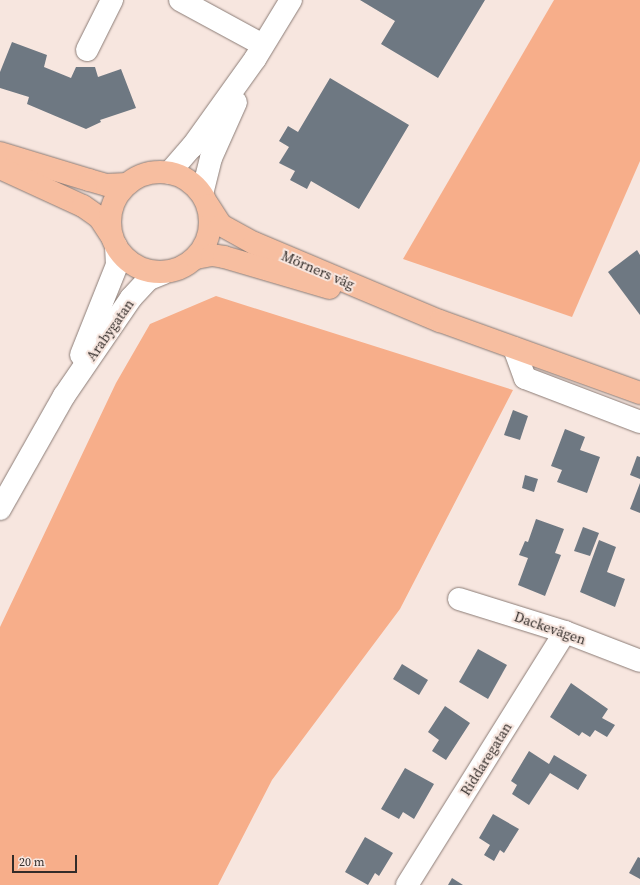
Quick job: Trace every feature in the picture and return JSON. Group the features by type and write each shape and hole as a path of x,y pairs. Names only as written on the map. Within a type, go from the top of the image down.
{"main road":[{"path":"0,153 107,185 127,184 147,174 169,173 186,179 205,199 211,223 208,240 196,258 181,268 164,273 150,272 134,265 114,241 99,217 84,206 0,168"},
{"path":"114,241 110,217 115,201 127,184"},
{"name":"Mörners väg","path":"205,199 221,225 235,234 440,321 640,393"},
{"name":"Mörners väg","path":"196,258 212,255 224,257 440,321"}],"street":[{"path":"87,50 112,0"},
{"path":"180,0 259,52"},
{"path":"169,173 192,147 259,52 291,0"},
{"path":"205,199 211,158 259,52"},
{"name":"Arabygatan","path":"64,396 117,265 114,241"},
{"name":"Arabygatan","path":"0,510 64,396 131,298 149,279 164,273"},
{"path":"514,348 525,378 640,422"},
{"name":"Dackevägen","path":"459,599 565,632 640,661"},
{"name":"Riddaregatan","path":"407,885 565,632"}],"shaded area":[{"path":"554,0 640,0 640,161 572,317 403,259"},
{"path":"216,296 513,390 400,609 272,780 218,885 0,885 0,627 116,383 150,324"}],"building":[{"path":"360,0 485,0 438,78 381,44 395,21"},
{"path":"12,42 47,55 44,67 71,78 76,67 95,67 98,77 121,69 136,108 100,120 101,122 86,129 27,104 29,97 0,88 0,72"},
{"path":"330,78 409,125 359,209 311,181 307,189 290,180 295,171 279,163 289,147 279,141 288,126 298,132"},
{"path":"637,250 640,255 640,315 608,272"},
{"path":"513,410 528,416 520,440 504,435"},
{"path":"565,429 585,437 580,450 600,457 587,493 557,482 562,470 551,466"},
{"path":"637,456 640,457 640,479 630,475"},
{"path":"525,475 538,479 534,492 522,488"},
{"path":"640,483 640,513 630,509"},
{"path":"536,519 564,529 555,553 561,555 545,596 518,585 528,558 519,555 525,541 528,542"},
{"path":"583,527 599,533 590,556 574,551"},
{"path":"599,540 616,547 607,572 625,579 615,607 580,592"},
{"path":"478,649 507,665 488,699 459,682"},
{"path":"402,664 428,680 419,695 393,679"},
{"path":"571,683 608,709 602,718 615,725 607,737 595,730 590,737 582,732 579,736 550,717"},
{"path":"445,706 470,723 446,760 432,751 439,740 428,732"},
{"path":"529,751 549,764 554,755 587,775 578,790 550,773 529,805 512,794 517,785 511,781"},
{"path":"405,768 434,784 414,819 403,812 399,819 381,809"},
{"path":"493,814 519,829 504,853 500,850 494,861 484,855 490,845 479,838"},
{"path":"365,837 393,853 379,876 375,873 368,885 345,872"},
{"path":"638,857 640,858 640,879 629,873"},
{"path":"452,878 463,885 448,885"}]}
